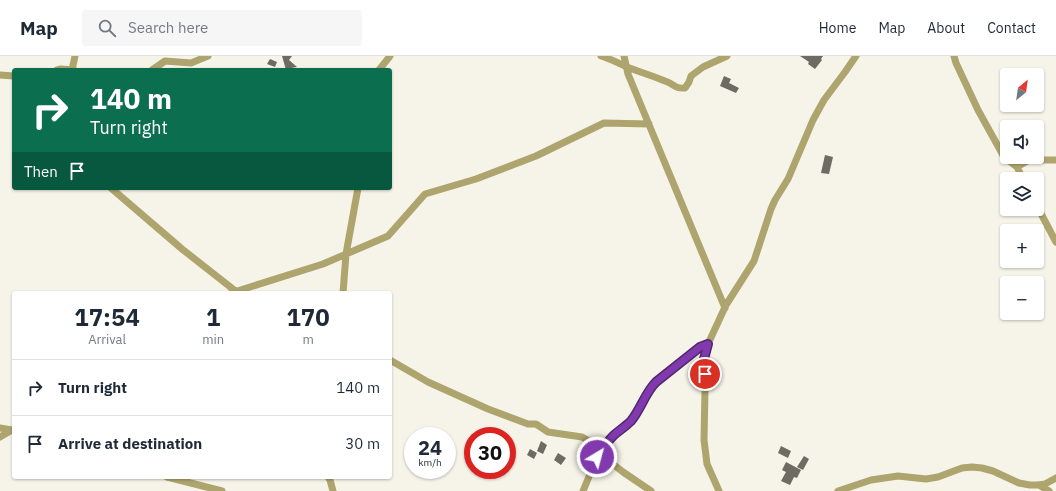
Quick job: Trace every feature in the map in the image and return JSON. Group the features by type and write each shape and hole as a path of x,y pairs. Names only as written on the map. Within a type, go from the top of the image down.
{"street":[{"path":"73,68 75,56"},
{"path":"155,68 166,61 191,62 208,56"},
{"path":"381,68 390,56"},
{"path":"601,56 680,88 685,88 691,76 703,67 727,56"},
{"path":"624,56 628,74 725,308"},
{"path":"718,491 707,464 704,440 704,359 708,344 725,308 754,261 771,209 788,179 813,120 824,100 846,72 856,56"},
{"path":"954,56 978,110 996,143 1004,157 1017,167 1020,172"},
{"path":"0,75 12,76"},
{"path":"241,291 323,264 388,236 425,194 476,179 536,156 604,123 649,124"},
{"path":"1017,167 1029,160 1056,160"},
{"path":"113,190 233,291"},
{"path":"343,291 346,254 358,190"},
{"path":"1042,216 1056,242"},
{"path":"583,491 599,453 613,436 631,421 656,382 700,347 708,344"},
{"path":"392,361 428,382 488,409 528,424 536,424 548,432 582,437 594,444 599,453 623,472 651,491"},
{"path":"0,428 12,430"},
{"path":"0,437 12,431"},
{"path":"838,491 871,480 887,479 898,476 926,479 938,477 962,468 972,467 993,471 1020,483 1039,485 1045,484 1056,478"},
{"path":"175,479 222,491"},
{"path":"329,479 333,491"},
{"path":"1039,485 1049,491"}],"building":[{"path":"282,56 292,56 289,60 297,67 285,68"},
{"path":"800,56 823,56 821,59 822,60 815,69 808,64 809,62"},
{"path":"270,59 277,62 275,67 267,64"},
{"path":"724,76 731,79 729,83 739,88 736,93 720,86"},
{"path":"825,155 833,157 829,174 821,173"},
{"path":"541,441 547,445 543,454 537,451"},
{"path":"781,446 791,451 788,458 778,453"},
{"path":"530,449 537,453 534,459 527,455"},
{"path":"558,453 566,458 561,465 554,460"},
{"path":"804,456 809,459 803,470 797,467"},
{"path":"786,462 801,470 797,478 794,477 790,485 781,481 786,472 782,470"}],"route":[{"path":"597,457 613,436 631,421 656,382 700,347 708,344 704,359 705,374"}]}
